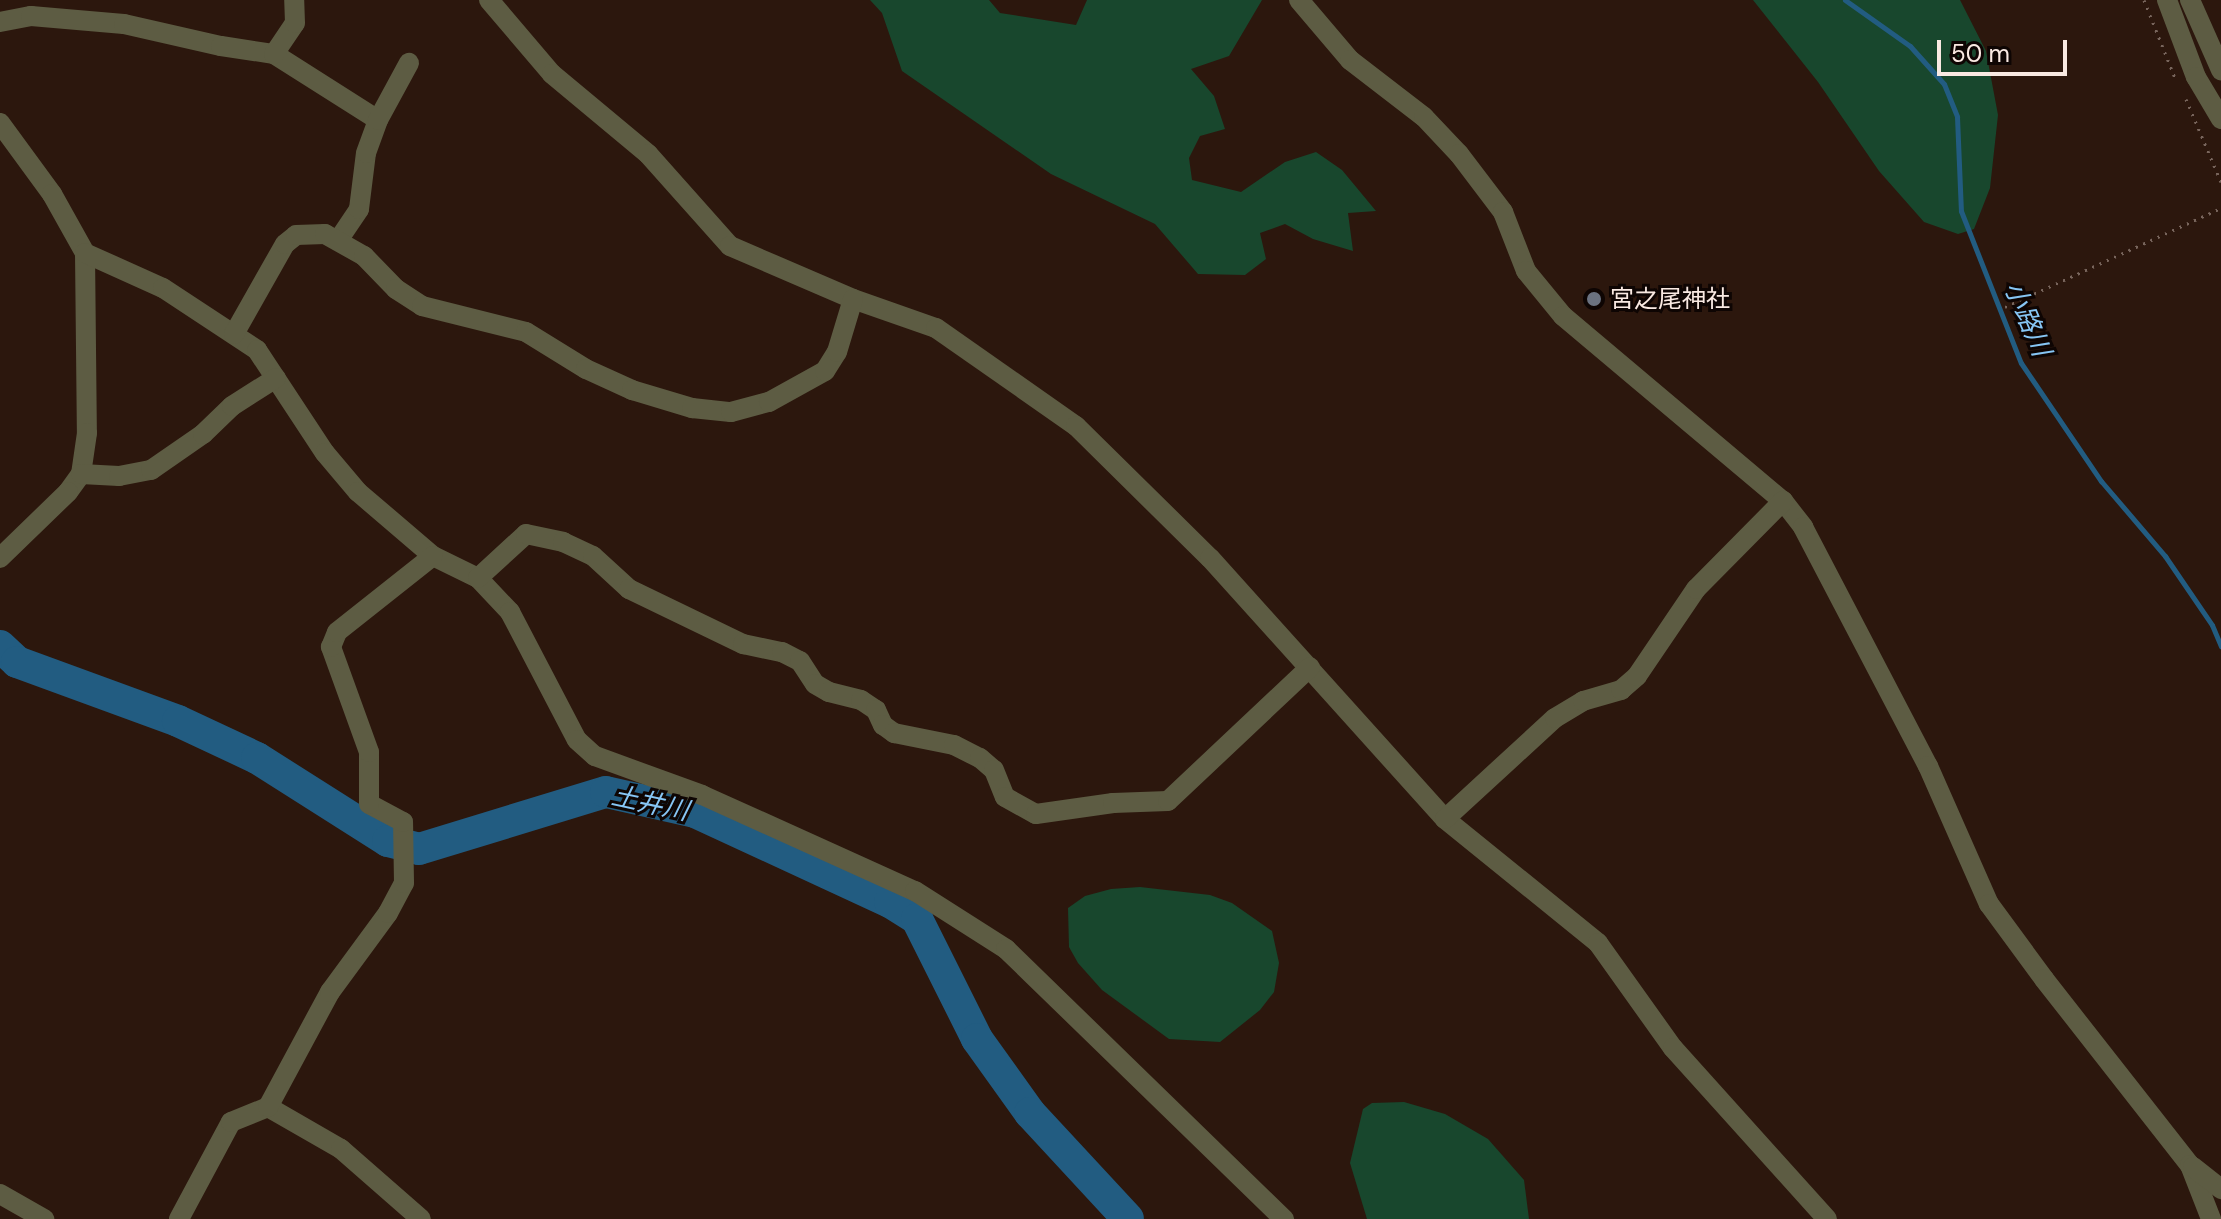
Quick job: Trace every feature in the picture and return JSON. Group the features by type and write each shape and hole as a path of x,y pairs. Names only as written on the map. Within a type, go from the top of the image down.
{"street":[{"path":"274,54 295,23 294,0"},
{"path":"489,0 552,74 648,154 730,246 853,299 936,328 959,341 1076,426 1210,558 1445,819 1598,943 1673,1048 1827,1219"},
{"path":"1299,0 1350,60 1424,117 1459,154 1503,212 1526,271 1563,316 1783,501 1803,527 1921,752 1989,904 2190,1165 2221,1189"},
{"path":"2167,0 2196,77 2221,119"},
{"path":"2190,0 2221,70"},
{"path":"0,22 31,16 124,24 274,54 378,120"},
{"path":"339,239 359,209 366,153 378,120 409,63"},
{"path":"0,123 52,194 85,253 87,433 81,474 68,492 0,558"},
{"path":"234,334 285,244 296,235 310,233 339,239 364,256 396,289 422,306 526,332 586,369 632,390 692,408 731,412 769,402 814,380 825,371 837,352 853,299"},
{"path":"85,253 163,288 257,350 325,453 358,492 433,556 478,578 510,612 577,740 595,756 702,795 915,891 1006,949 1284,1219"},
{"path":"81,474 119,476 151,470 203,434 232,406 276,378"},
{"path":"1445,819 1555,718 1583,701 1621,690 1637,676 1696,589 1783,501"},
{"path":"478,578 526,534 563,542 593,556 629,589 743,644 782,652 800,661 815,684 829,692 861,700 876,710 883,725 894,733 954,745 980,758 994,770 1005,797 1036,814 1113,803 1168,801 1310,667"},
{"path":"179,1219 231,1122 268,1107 330,992 404,883 403,822 369,804 369,752 331,647 337,632 433,556"},
{"path":"268,1107 341,1149 421,1219"},
{"path":"2190,1165 2211,1219"},
{"path":"0,1194 44,1219"}],"path":[{"path":"2005,307 2221,208"}],"green space":[{"path":"870,0 989,0 1000,13 1076,25 1087,0 1262,0 1229,56 1191,69 1214,96 1225,129 1200,136 1189,158 1192,180 1241,192 1285,162 1316,152 1342,170 1376,211 1348,213 1353,251 1313,239 1285,224 1260,233 1266,259 1245,275 1198,274 1155,224 1051,174 902,71 882,13"},
{"path":"1753,0 1960,0 1986,51 1998,115 1990,188 1974,229 1958,234 1924,222 1879,171 1818,82"},
{"path":"1140,887 1210,895 1232,903 1272,931 1279,963 1274,992 1260,1010 1220,1042 1169,1039 1102,990 1078,963 1069,947 1068,908 1085,896 1111,889"},
{"path":"1404,1102 1445,1114 1488,1139 1524,1180 1529,1219 1367,1219 1350,1163 1363,1109 1372,1103"}],"waterway":[{"name":"小路川","path":"1845,0 1910,46 1944,84 1957,117 1961,211 2021,363 2101,481 2165,556 2212,625 2221,646"},
{"name":"土井川","path":"0,646 17,662 178,721 257,758 388,841 419,849 606,792 695,812 890,902 917,919 977,1039 1030,1113 1128,1219"}],"place":[{"name":"宮之尾神社","path":"1594,299"}]}
